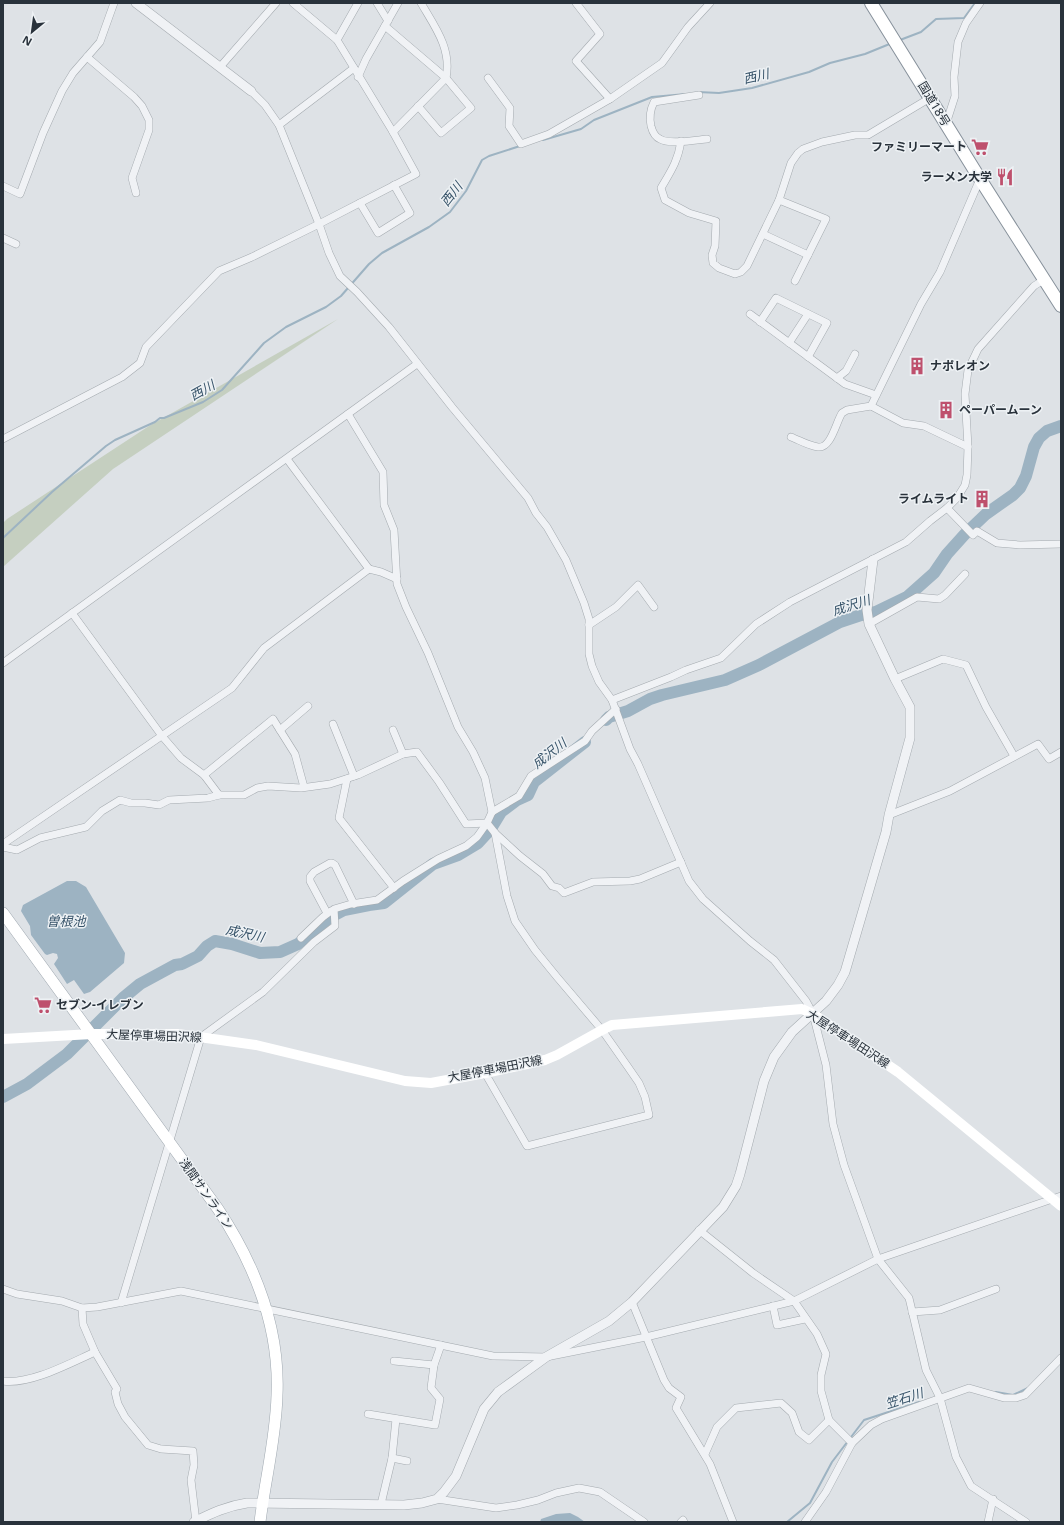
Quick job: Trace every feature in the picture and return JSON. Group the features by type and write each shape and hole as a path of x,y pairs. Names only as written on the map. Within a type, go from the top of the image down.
{"highway":[{"name":"国道18号","path":"871,3 1061,306"}],"main road":[{"name":"浅間サンライン","path":"3,913 86,1032 169,1141 231,1230 250,1264 266,1308 272,1331 277,1394 275,1422 260,1522"},
{"name":"大屋停車場田沢線","path":"3,1039 86,1032 178,1034 256,1045 405,1081 431,1083 545,1060 612,1025 802,1009 813,1014 898,1072 1057,1197 1061,1206"}],"street":[{"path":"3,186 20,194 43,133 62,91 74,73 100,42 114,3"},
{"path":"136,3 251,91 265,105 279,124 329,253 340,276 389,327 417,364 528,498 536,513 547,527 566,560 584,603 589,619 589,654 592,666 599,682 612,700 621,721 630,749 689,881 703,899 750,941 774,960 806,1001 813,1014 826,1065 833,1124 844,1165 878,1260 909,1298 926,1370 940,1398 956,1457 964,1475 971,1486 1026,1522"},
{"path":"220,67 276,3"},
{"path":"3,439 122,377 140,362 146,347 219,271 252,257 416,174 393,132 358,77 337,40 293,3"},
{"path":"337,40 358,3"},
{"path":"377,3 386,24 446,78 471,108 441,133 418,106"},
{"path":"358,77 366,59 398,3"},
{"path":"393,132 446,78 448,67 442,37 421,3"},
{"path":"576,3 600,34 576,61 610,98"},
{"path":"488,78 510,108 509,126 521,144 549,134 610,98 662,63 688,27 710,3"},
{"path":"946,124 955,96 954,77 958,42 966,22 980,3"},
{"path":"87,57 134,97 142,106 149,120 149,130 132,178 136,193"},
{"path":"279,124 354,68"},
{"path":"699,95 654,102 650,110 650,118 653,131 660,139 670,141 707,139"},
{"path":"681,141 675,165 662,188 665,200 689,213 716,221 715,246 712,255 713,263 730,273 735,274 741,272 747,266 779,200 791,163 798,153 803,149 822,142 855,135 868,134 930,98"},
{"path":"871,406 921,304 940,272 980,179"},
{"path":"360,203 378,233 410,213 394,185"},
{"path":"779,200 826,219 795,281"},
{"path":"763,234 808,255"},
{"path":"3,238 16,244"},
{"path":"612,700 666,680 686,670 721,658 756,624 790,602 874,560 906,542 947,508 957,498 965,485 968,447 966,394 968,370 978,349 1034,286 1045,279"},
{"path":"760,322 776,298 827,323 808,357"},
{"path":"750,314 845,384 876,395"},
{"path":"789,343 808,314"},
{"path":"837,378 846,371 855,354"},
{"path":"3,663 417,364"},
{"path":"791,437 818,447 824,446 828,443 842,412 871,406 903,423 924,426 968,447"},
{"path":"302,938 326,913 354,904 377,900 438,859 466,846 488,825 492,812 485,778 473,752 458,726 428,653 406,608 397,584 394,530 384,505 383,472 348,414"},
{"path":"287,459 369,569 381,572 397,579"},
{"path":"947,508 973,535 977,531 997,543 1020,545 1061,544"},
{"path":"437,1499 456,1476 484,1409 498,1392 546,1357 609,1321 632,1302 699,1230 719,1211 736,1186 764,1081 774,1057 792,1032 813,1014 830,995 845,972 886,832 889,815 910,738 911,725 910,707 895,679 868,618 874,560"},
{"path":"3,844 232,688 264,648 369,569"},
{"path":"868,618 917,597 939,598 945,595 965,574"},
{"path":"589,625 616,607 638,585 654,607"},
{"path":"72,613 162,736 181,758 204,775 219,795"},
{"path":"895,679 943,659 966,665 986,707 1014,756"},
{"path":"280,730 308,706"},
{"path":"492,812 518,796 531,776 585,741 597,726 616,711"},
{"path":"204,775 272,719 295,754 304,787"},
{"path":"333,724 354,776"},
{"path":"393,730 403,754"},
{"path":"889,815 950,791 1038,744 1049,759 1061,752"},
{"path":"3,848 17,850 40,838 86,828 102,811 120,800 131,803 145,802 159,805 169,800 208,798 219,795 244,795 257,788 268,786 286,788 330,784 394,760 403,754 417,752 439,782 466,824 488,825"},
{"path":"346,779 339,818 394,888"},
{"path":"488,825 494,833 543,874 552,886 559,888 564,893 593,882 630,881 640,879 681,862"},
{"path":"485,1073 527,1146 649,1115 645,1096 639,1083 602,1030 539,955 515,921 494,833"},
{"path":"326,913 310,881 310,877 314,872 330,863 335,866 354,904"},
{"path":"121,1303 201,1037 263,992 314,942 335,926 334,911"},
{"path":"3,1289 16,1294 62,1301 82,1308 121,1303 181,1291 493,1356 546,1357 646,1337 794,1301 878,1260 1057,1197"},
{"path":"699,1230 753,1273 794,1301 805,1319 817,1334 826,1354 821,1375 821,1391 829,1420 852,1443"},
{"path":"912,1312 940,1310 996,1289"},
{"path":"632,1302 664,1380 669,1388 681,1397 676,1408 710,1464 733,1522"},
{"path":"773,1306 777,1325 805,1319"},
{"path":"82,1308 83,1324 95,1352 117,1389 115,1392 118,1404 125,1417 148,1445 160,1449 193,1451 194,1464 191,1480 195,1522 220,1509 247,1502 380,1504 422,1503 437,1499 496,1508 538,1500 556,1493 579,1488 600,1492 644,1522"},
{"path":"368,1414 435,1425 440,1398 431,1388 434,1364 441,1345"},
{"path":"3,1381 16,1381 50,1372 95,1352"},
{"path":"805,1522 826,1492 852,1443 871,1425 882,1419 969,1388 1004,1398 1016,1398 1025,1395 1061,1358"},
{"path":"394,1361 434,1364"},
{"path":"704,1454 717,1427 736,1408 780,1403 792,1413 799,1432 808,1440 829,1420"},
{"path":"380,1504 392,1458 396,1419"},
{"path":"392,1458 407,1461"},
{"path":"988,1522 993,1499"}],"green space":[{"path":"338,319 113,469 3,567 3,523 7,519 149,426"}],"water":[{"name":"曽根池","path":"67,881 76,881 86,887 125,953 124,963 90,992 84,994 74,980 67,984 54,964 58,958 57,954 45,954 31,935 30,926 21,911 23,905"},
{"path":"570,1513 585,1522 540,1522 541,1519 556,1514"}],"waterway":[{"name":"西川","path":"900,40 921,32 936,19 964,18 975,3"},
{"name":"西川","path":"698,92 719,93 752,88 809,72 830,63 865,54 892,43"},
{"name":"西川","path":"543,140 581,129 594,120 652,97 686,94"},
{"name":"西川","path":"3,538 52,492 106,446 115,440 155,422 160,418 164,418 203,402 222,390 264,343 286,327 326,307 341,296 369,264 382,253 429,227 450,212 466,191 482,160 489,156 520,146"},
{"name":"成沢川","path":"606,720 609,717 628,711 650,699 725,680 759,665 840,622 876,612 907,597 934,573 947,554 965,534 986,514 1013,495 1020,488 1026,476 1034,447 1039,438 1047,431 1061,426"},
{"name":"成沢川","path":"3,1097 27,1084 67,1054 123,998 140,984 175,965 182,964 198,956 207,946 215,941 232,944 260,953 280,952 298,944 329,918 344,910 384,903 433,864 458,855 478,843 490,830 501,812 517,800 528,795 534,782 585,742"},
{"name":"笠石川","path":"996,1392 1013,1395 1028,1388"},
{"name":"笠石川","path":"787,1522 810,1503 832,1462 864,1420 919,1402"}],"place":[{"name":"ファミリーマート","path":"980,147"},
{"name":"ラーメン大学","path":"1005,177"},
{"name":"ナポレオン","path":"917,366"},
{"name":"ペーパームーン","path":"946,410"},
{"name":"ライムライト","path":"982,499"},
{"name":"セブン-イレブン","path":"43,1005"}]}
